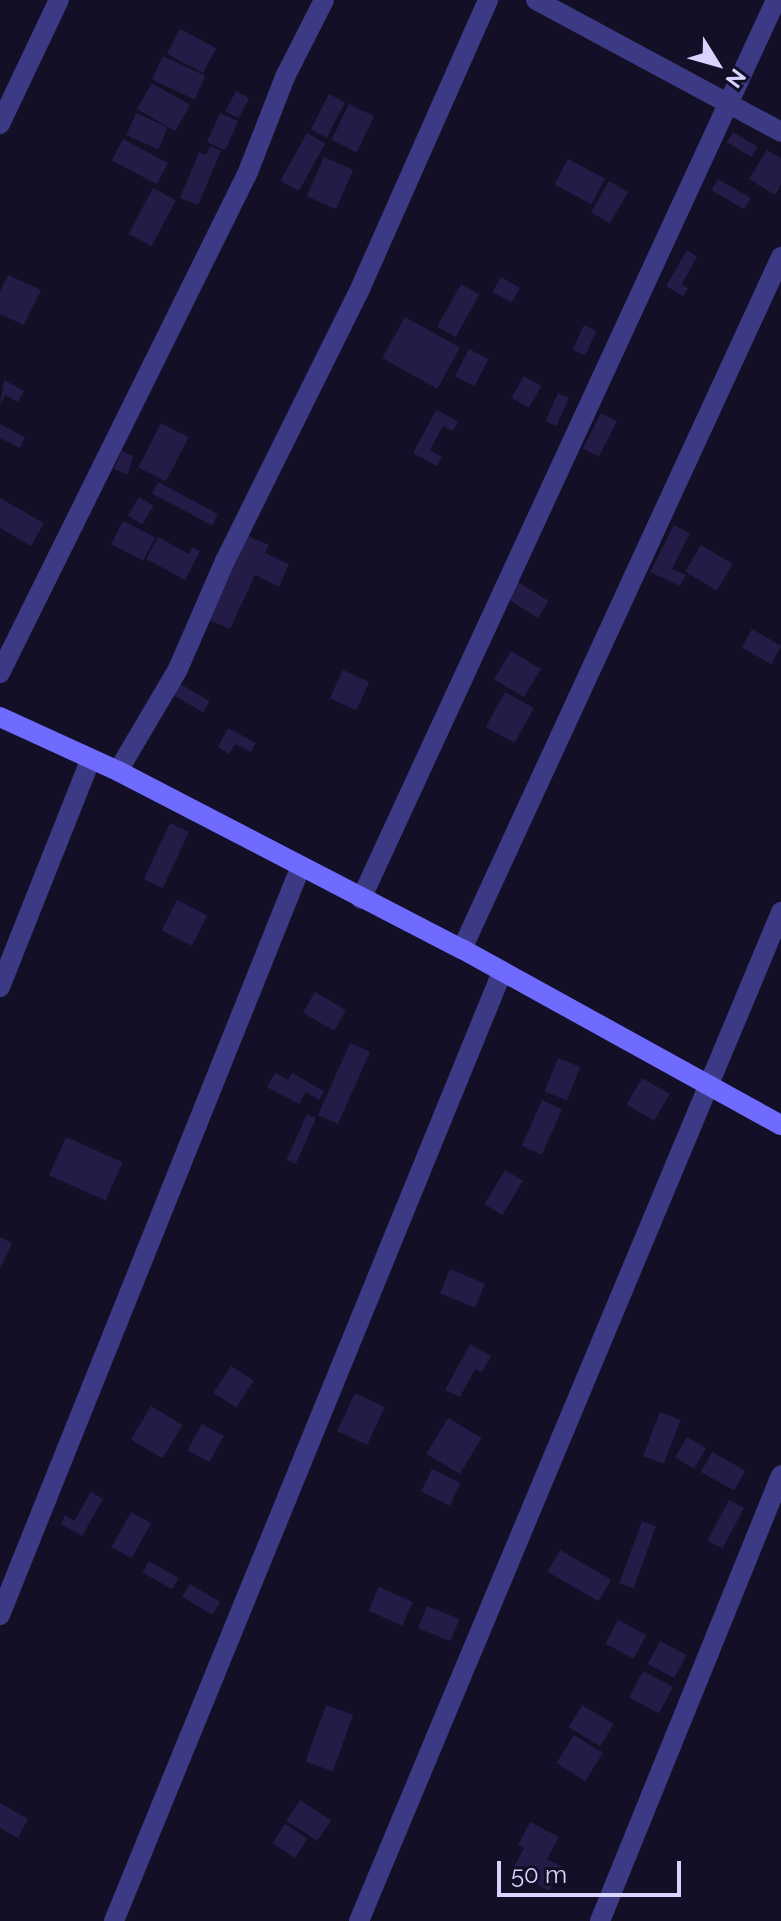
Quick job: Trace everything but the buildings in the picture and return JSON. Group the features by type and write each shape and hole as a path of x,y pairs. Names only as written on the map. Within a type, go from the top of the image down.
{"main road":[{"path":"0,717 90,761 118,771 462,949 781,1125"}],"street":[{"path":"0,124 59,0"},
{"path":"0,673 248,172 285,77 324,0"},
{"path":"118,771 178,669 225,561 360,289 488,0"},
{"path":"536,0 571,8 727,104 781,132"},
{"path":"361,899 776,0"},
{"path":"462,949 781,257"},
{"path":"0,987 90,761"},
{"path":"0,1615 301,866"},
{"path":"359,1921 781,912"},
{"path":"114,1921 502,972"},
{"path":"600,1921 781,1475"}]}
